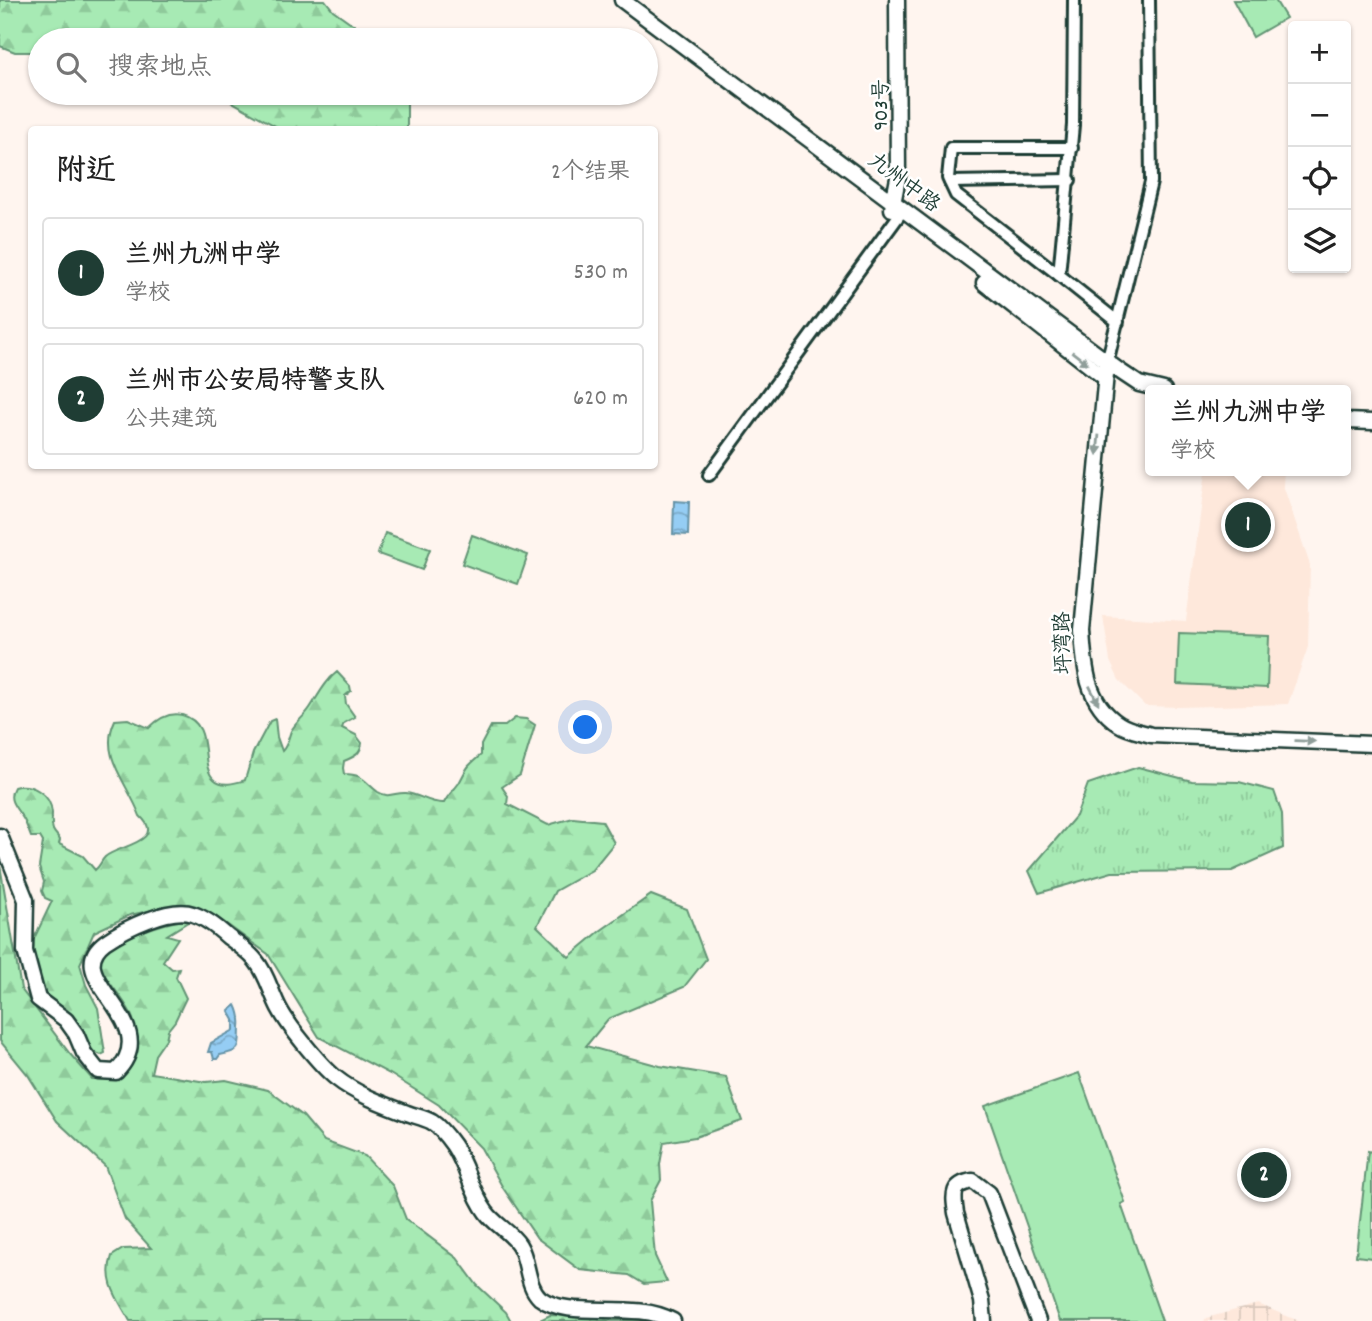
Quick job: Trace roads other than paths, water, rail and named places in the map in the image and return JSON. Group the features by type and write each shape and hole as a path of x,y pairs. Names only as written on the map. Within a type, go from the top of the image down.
{"street":[{"path":"612,0 650,28"},
{"name":"九州中路","path":"622,0 1106,370 1145,385"},
{"path":"709,475 897,210 897,0"},
{"name":"903号","path":"897,210 905,0"},
{"path":"1059,275 1072,148 1074,0"},
{"path":"1106,370 1151,182 1149,0"},
{"path":"658,34 897,210"},
{"path":"1072,148 951,148 948,178 956,195 1118,322"},
{"path":"950,181 1070,180"},
{"name":"坪湾路","path":"1106,370 1082,630 1088,686 1102,711 1121,726 1151,735 1372,744"},
{"path":"1351,421 1372,422"},
{"path":"0,836 26,900 25,951 38,999 66,1020 84,1053 98,1071 116,1072 129,1055 129,1043 123,1015 95,978 94,956 103,944 130,928 166,914 180,911 193,914 217,928 257,961 284,1016 335,1077 360,1093 433,1122 443,1133 455,1147 484,1209 519,1245 525,1256 532,1288 541,1298 561,1307 646,1311 673,1321"},
{"path":"984,1321 982,1301 954,1205 955,1190 962,1183 973,1181 989,1193 1038,1321"}],"water":[{"path":"674,501 689,502 688,535 673,534"},
{"path":"236,1005 240,1019 238,1047 233,1052 214,1059 212,1052 208,1052 211,1043 234,1030 234,1020 229,1011"}],"place":[{"name":"兰州九洲中学","path":"1248,525"},
{"name":"兰州市公安局特警支队","path":"1264,1175"}]}
